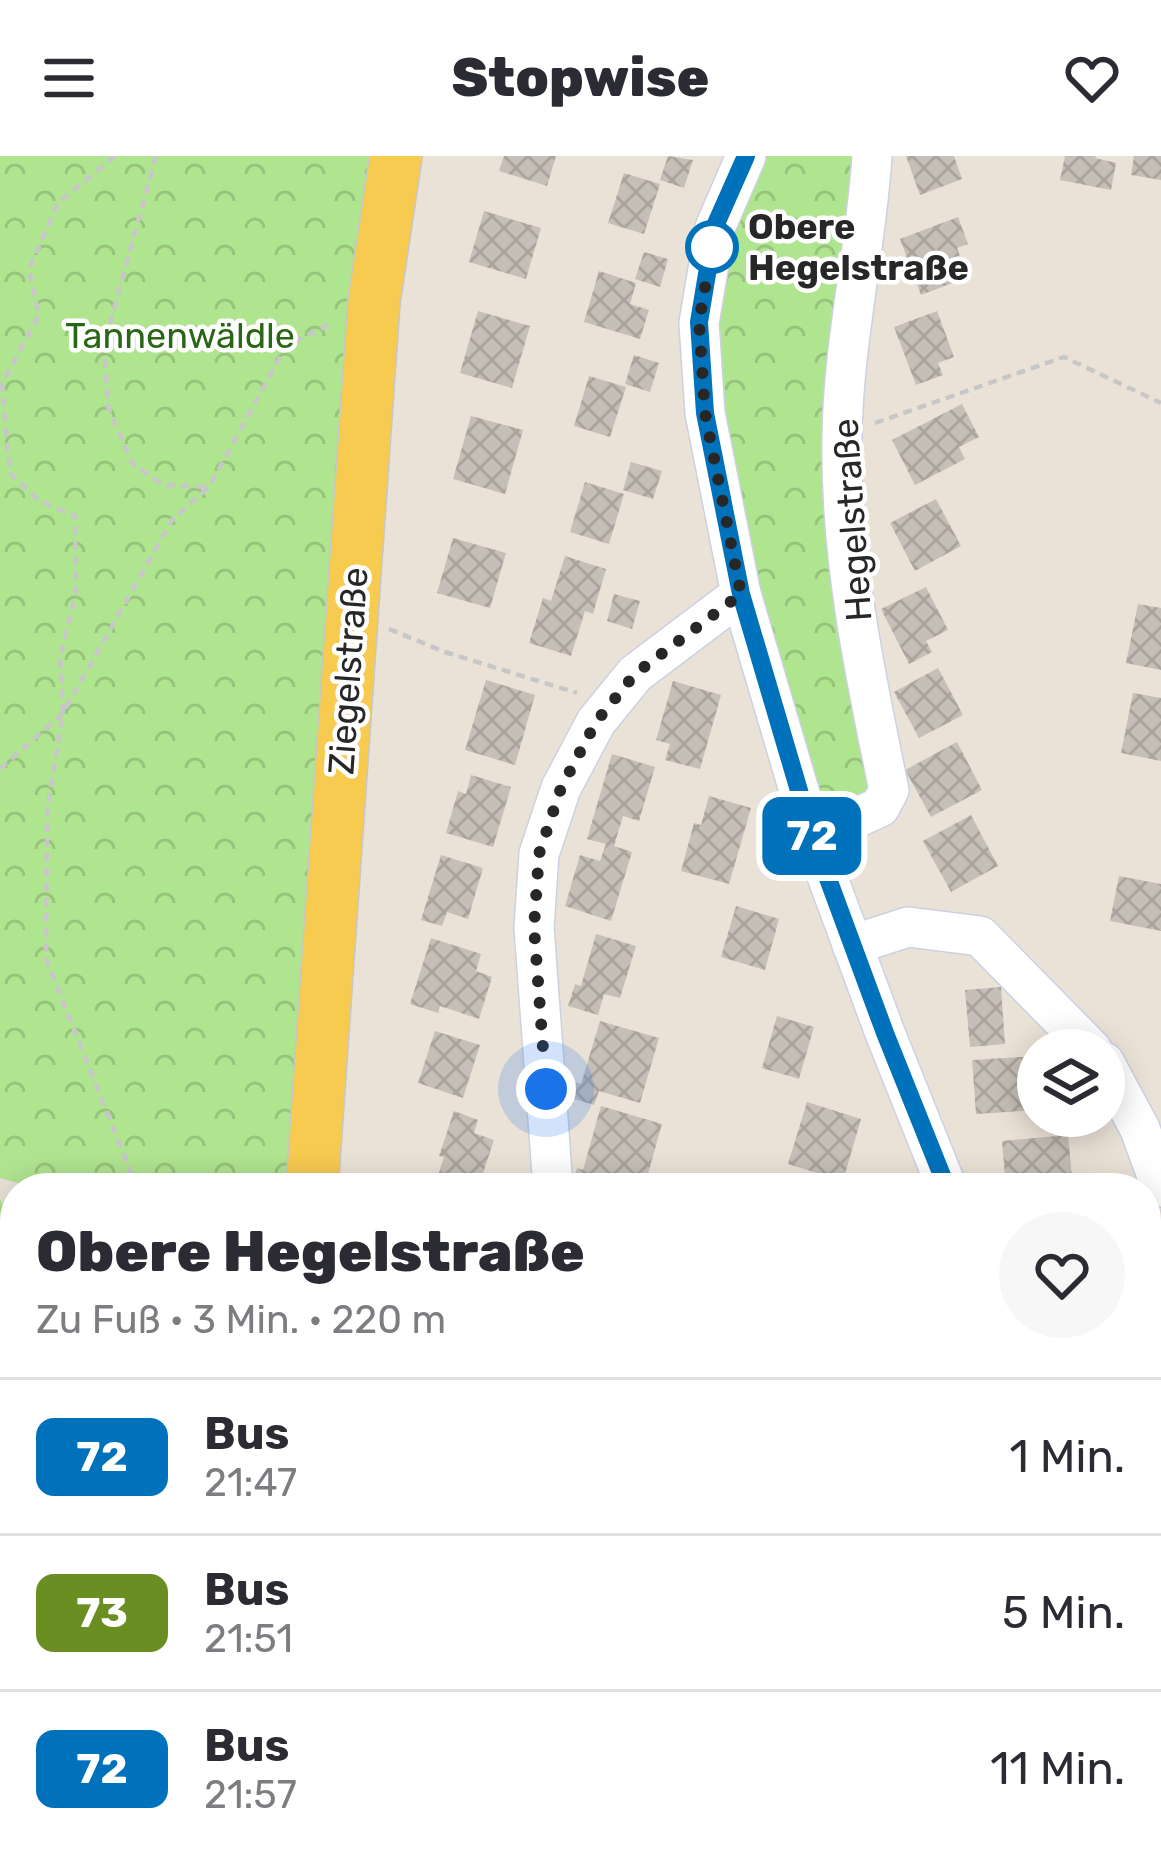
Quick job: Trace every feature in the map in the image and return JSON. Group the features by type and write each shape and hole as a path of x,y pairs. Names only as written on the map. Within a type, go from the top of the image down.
{"main road":[{"name":"Ziegelstraße","path":"313,1173 374,302 396,156"}],"street":[{"path":"746,156 715,226 699,322 705,413 741,594 813,838 941,1173"},
{"name":"Hegelstraße","path":"813,838 880,807 889,790 861,654 843,502 842,436 850,327 872,156"},
{"path":"552,1173 534,927 539,854 561,788 596,722 635,674 741,594"},
{"path":"852,945 908,927 980,936 1071,1029"},
{"path":"1125,1101 1156,1173"}],"path":[{"path":"115,156 58,202 29,268 39,314 2,384 10,472 38,500 75,516 76,593 60,657 63,712 47,812 46,959 131,1173"},
{"path":"156,156 104,345 108,407 132,464 163,485 208,487"},
{"path":"0,769 63,712 172,520 208,487 286,346 374,302"},
{"path":"842,436 1064,357 1161,403"},
{"path":"395,631 445,652 611,703"}],"green space":[{"name":"Tannenwäldle","path":"0,156 380,156 292,1173 0,1173"},
{"path":"746,156 872,156 842,435 889,790 813,838 699,323"}],"building":[{"path":"504,156 556,156 547,186 499,171"},
{"path":"668,156 693,160 684,188 660,180"},
{"path":"906,156 954,156 962,179 920,195"},
{"path":"1065,156 1096,156 1116,163 1111,190 1060,180"},
{"path":"1134,156 1161,156 1161,180 1131,175"},
{"path":"624,173 660,184 644,234 608,223"},
{"path":"484,211 541,228 526,279 469,262"},
{"path":"958,217 968,244 957,248 968,277 921,295 900,239"},
{"path":"644,252 668,259 660,287 635,279"},
{"path":"599,271 636,283 630,304 649,310 640,339 584,322"},
{"path":"478,311 530,326 512,388 460,373"},
{"path":"937,311 954,357 938,363 943,375 916,385 894,327"},
{"path":"634,355 659,363 650,392 625,384"},
{"path":"589,376 626,387 610,437 574,426"},
{"path":"962,404 979,437 959,447 965,459 915,485 892,440"},
{"path":"471,416 523,430 505,494 453,479"},
{"path":"631,462 662,471 653,499 623,490"},
{"path":"585,482 624,494 609,544 570,532"},
{"path":"936,499 961,546 915,571 890,523"},
{"path":"453,538 506,553 490,608 437,593"},
{"path":"565,556 606,569 593,614 585,611 571,656 529,643 543,598 551,601"},
{"path":"926,587 948,630 926,641 932,652 909,664 881,609"},
{"path":"614,594 640,601 632,629 607,621"},
{"path":"1138,604 1161,608 1161,670 1126,663"},
{"path":"938,668 963,715 919,738 894,692"},
{"path":"486,680 535,695 515,765 465,750"},
{"path":"673,681 721,695 700,769 665,760 670,744 656,740"},
{"path":"1133,693 1161,698 1161,761 1121,753"},
{"path":"957,742 982,790 931,817 905,770"},
{"path":"612,754 655,767 639,821 623,816 614,846 632,852 611,921 565,906 580,855 600,861 606,844 587,839"},
{"path":"471,775 511,787 493,847 446,833 458,791 466,794"},
{"path":"709,796 751,808 729,884 681,871 694,823 701,825"},
{"path":"971,815 998,866 951,892 923,841"},
{"path":"441,855 483,868 468,919 447,912 442,926 421,920"},
{"path":"1119,876 1161,884 1161,931 1110,921"},
{"path":"736,906 779,919 765,970 721,957"},
{"path":"596,934 636,946 620,998 604,994 598,1015 568,1006 575,984 581,986"},
{"path":"431,938 481,954 476,971 492,977 479,1019 440,1006 438,1013 410,1004"},
{"path":"1001,987 1005,1044 970,1047 965,990"},
{"path":"777,1016 814,1027 799,1079 762,1068"},
{"path":"600,1021 659,1038 640,1103 599,1091 594,1105 571,1098 576,1082 581,1084"},
{"path":"435,1031 480,1045 463,1098 418,1083"},
{"path":"1017,1057 1017,1111 976,1114 972,1060"},
{"path":"807,1102 861,1119 845,1173 817,1173 788,1164"},
{"path":"601,1106 662,1124 648,1173 576,1173 577,1168 583,1170"},
{"path":"454,1111 478,1120 474,1133 494,1140 483,1173 439,1173 444,1157 439,1156"},
{"path":"1068,1137 1072,1173 1005,1173 1002,1141"}],"bus line":[{"name":"72","path":"746,156 715,226 699,322 705,413 741,594 813,838 941,1173"}],"place":[{"name":"Obere Hegelstraße","path":"712,247"}],"route":[{"path":"546,1089 534,927 539,854 561,788 596,722 635,674 741,594 705,413 699,322 712,247"}]}
